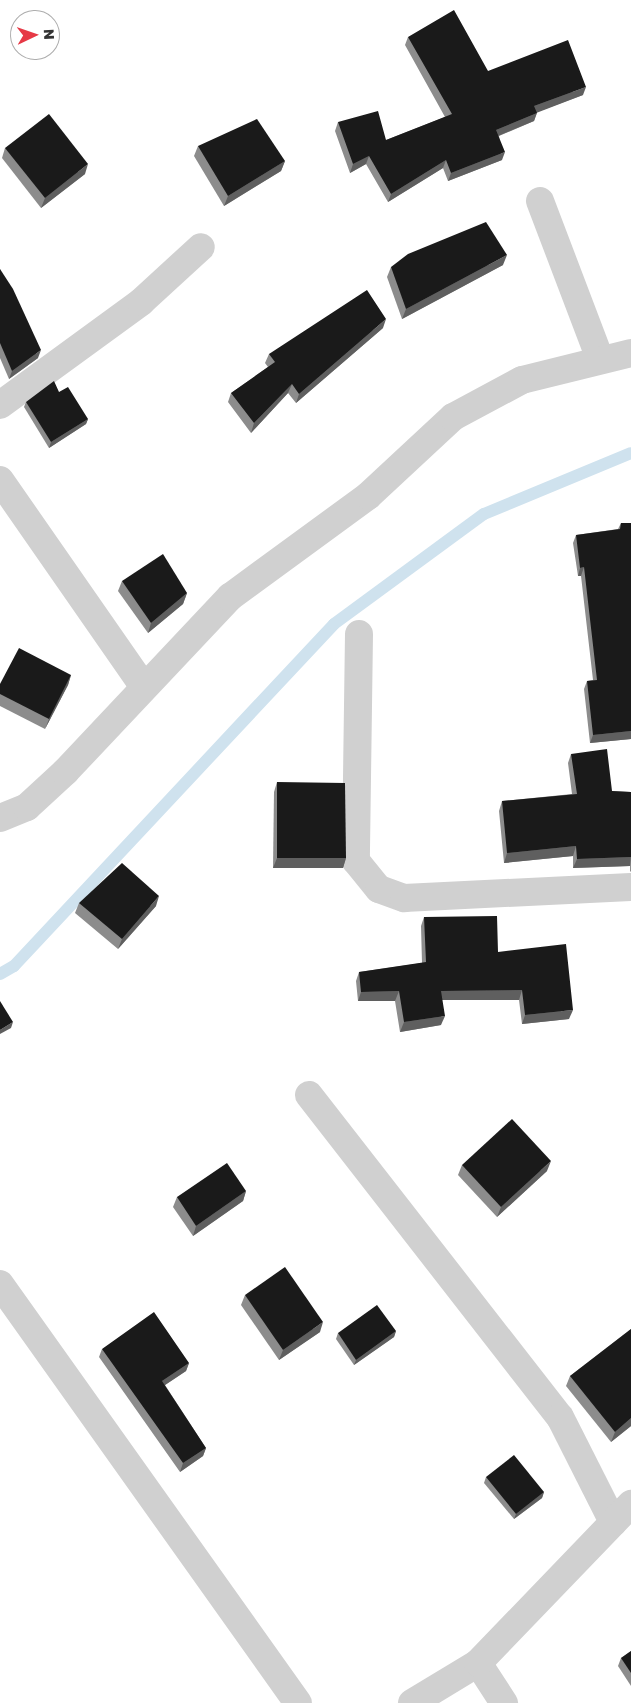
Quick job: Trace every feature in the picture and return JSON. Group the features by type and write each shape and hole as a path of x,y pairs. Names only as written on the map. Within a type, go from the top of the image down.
{"street":[{"path":"540,201 600,359"},
{"path":"0,405 141,302 201,247"},
{"path":"0,818 27,807 65,772 143,686 230,597 368,496 453,417 522,380 600,359 631,353"},
{"path":"0,480 143,686"},
{"path":"359,634 356,861 379,889 404,898 631,887"},
{"path":"309,1095 560,1417 622,1513 478,1663 412,1703"},
{"path":"0,1284 298,1703"},
{"path":"478,1663 504,1703"}],"building":[{"path":"454,10 488,71 568,40 586,87 534,106 537,113 496,130 505,152 451,173 446,160 391,194 369,156 353,164 338,122 378,111 386,140 452,114 408,37"},
{"path":"49,114 88,164 45,198 5,148"},
{"path":"257,119 285,161 228,196 198,146"},
{"path":"486,222 507,255 406,309 391,267 408,254"},
{"path":"0,269 13,289 41,350 12,371 0,343"},
{"path":"367,290 386,319 299,394 292,384 254,423 231,393 275,362 269,354"},
{"path":"54,381 59,392 68,387 88,419 51,442 26,402"},
{"path":"621,523 631,523 631,731 593,735 587,681 597,680 584,567 580,568 576,535 620,529"},
{"path":"163,554 187,593 151,623 122,581"},
{"path":"19,648 71,675 49,719 0,694 0,684"},
{"path":"607,749 612,791 631,792 631,857 577,859 576,846 507,853 502,801 577,794 571,754"},
{"path":"277,782 345,783 346,858 277,858"},
{"path":"122,863 159,896 122,939 79,903"},
{"path":"497,916 498,952 566,944 573,1010 525,1015 522,990 441,991 445,1016 404,1022 399,991 361,992 359,972 426,962 424,917"},
{"path":"0,1001 13,1022 0,1030"},
{"path":"512,1119 551,1161 501,1207 462,1165"},
{"path":"227,1163 246,1191 196,1226 177,1197"},
{"path":"285,1267 323,1322 283,1350 245,1295"},
{"path":"377,1305 396,1331 356,1360 338,1333"},
{"path":"154,1312 189,1363 162,1381 206,1448 183,1463 102,1349"},
{"path":"631,1329 631,1418 615,1432 570,1376"},
{"path":"514,1455 544,1492 516,1514 486,1477"},
{"path":"631,1651 631,1673 621,1658"}],"waterway":[{"path":"0,974 14,966 334,624 484,514 631,453"}]}
